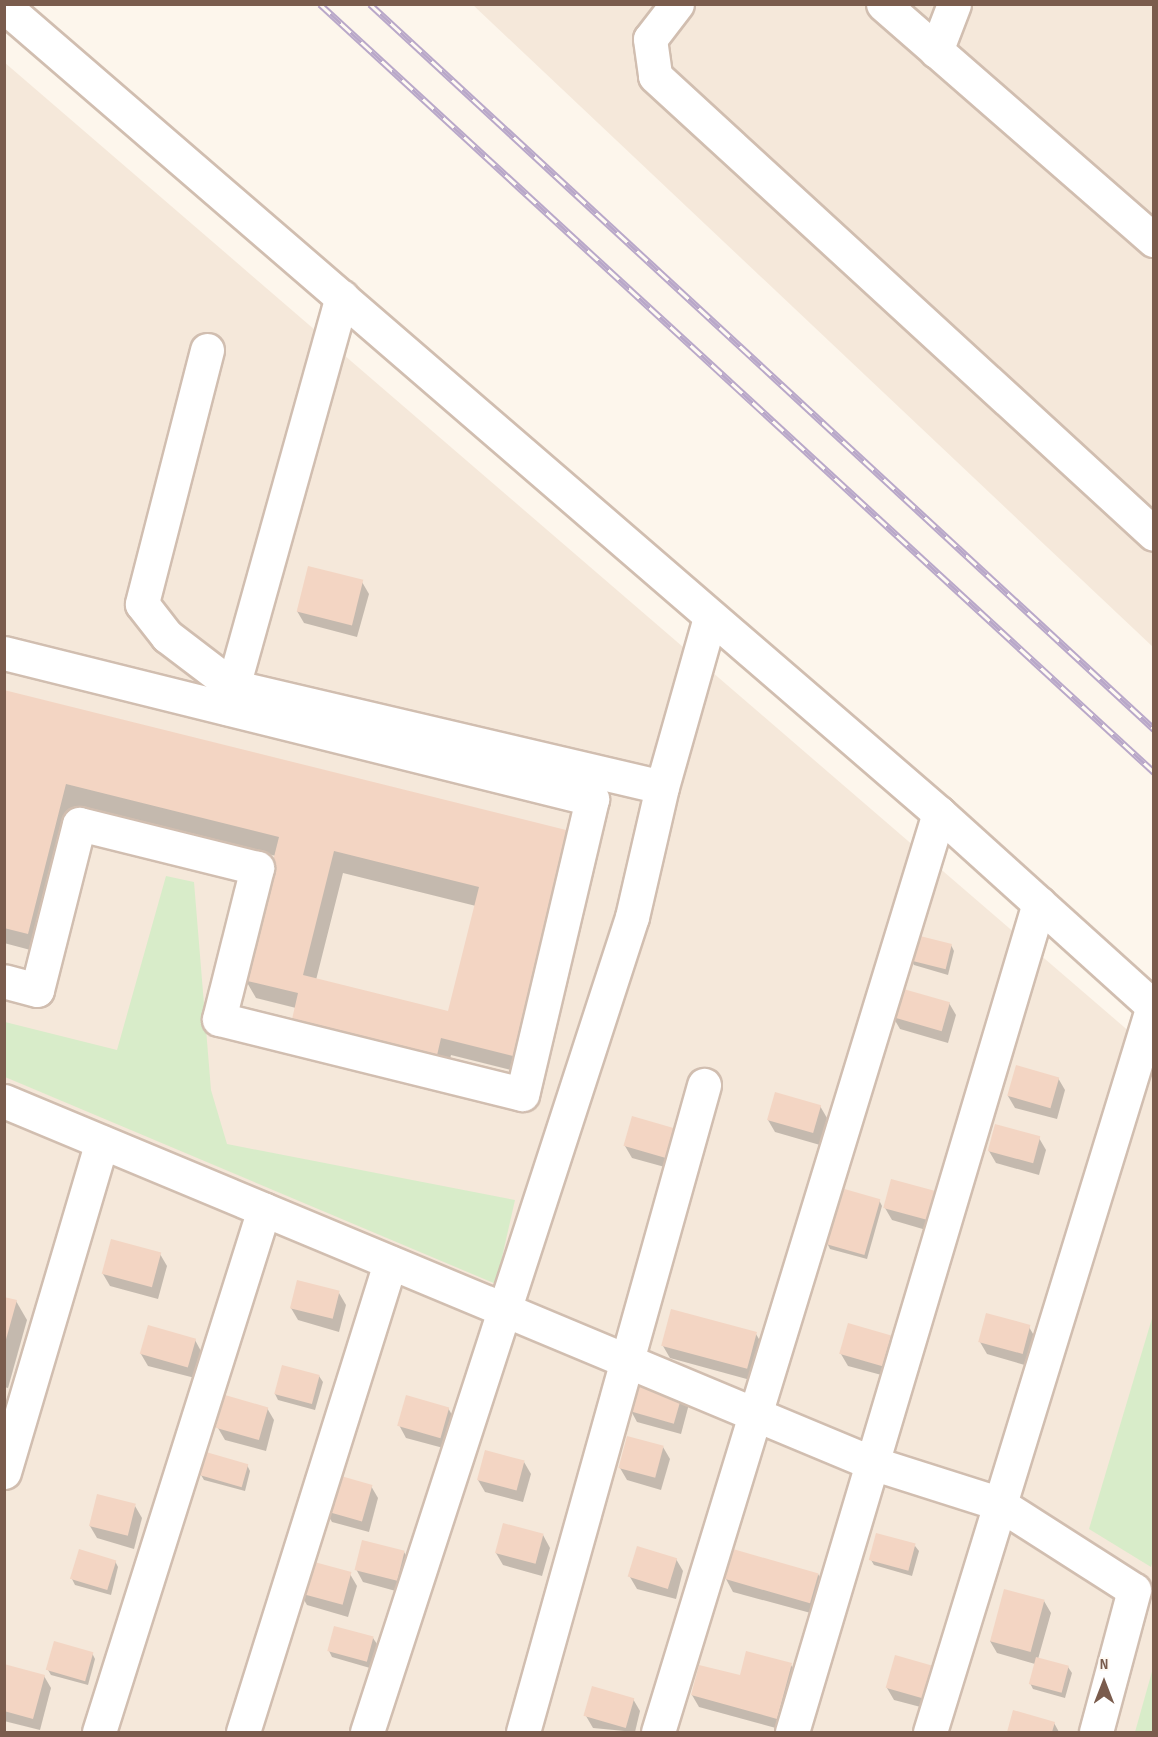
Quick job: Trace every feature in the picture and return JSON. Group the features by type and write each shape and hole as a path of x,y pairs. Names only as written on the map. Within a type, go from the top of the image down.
{"street":[{"path":"677,4 651,39 655,76 1154,534"},
{"path":"883,4 1154,240"},
{"path":"936,51 954,4"},
{"path":"4,6 939,813 1153,1006 998,1503 930,1732"},
{"path":"231,697 342,297"},
{"path":"207,350 142,604 167,636 231,697"},
{"path":"367,1732 632,917 662,787 710,617"},
{"path":"4,633 592,799 522,1094 219,1019 257,868 79,824 37,990 4,981"},
{"path":"4,653 231,697 662,787"},
{"path":"658,1732 939,813"},
{"path":"792,1732 1039,903"},
{"path":"523,1732 625,1360 704,1085"},
{"path":"4,1101 872,1463 998,1503 1134,1590 1096,1732"},
{"path":"4,1472 102,1142"},
{"path":"99,1732 264,1209"},
{"path":"243,1732 390,1262"}],"shaded area":[{"path":"473,5 1153,5 1153,647"},
{"path":"4,62 1153,1052 1153,1732 5,1732"}],"green space":[{"path":"166,876 194,882 211,1090 227,1144 515,1200 496,1284 5,1077 5,1022 117,1050"},
{"path":"1153,1315 1154,1557 1151,1567 1089,1529"},
{"path":"1153,1668 1153,1732 1135,1732"}],"building":[{"path":"308,566 363,580 352,625 297,612"},
{"path":"4,690 570,831 513,1056 441,1038 435,1064 290,1028 298,993 243,980 279,837 66,784 28,934 4,928","holes":["334,851 479,887 448,1011 303,975"]},
{"path":"916,935 952,944 946,969 910,960"},
{"path":"900,988 950,1002 942,1031 892,1017"},
{"path":"1016,1065 1059,1077 1050,1108 1007,1096"},
{"path":"775,1092 821,1105 813,1133 767,1120"},
{"path":"632,1116 674,1128 666,1158 623,1146"},
{"path":"995,1124 1040,1136 1033,1163 988,1151"},
{"path":"891,1179 935,1191 928,1220 883,1208"},
{"path":"841,1188 880,1199 864,1255 825,1244"},
{"path":"111,1239 161,1252 152,1287 102,1274"},
{"path":"297,1280 340,1291 333,1319 290,1308"},
{"path":"4,1297 17,1300 5,1343 4,1343"},
{"path":"671,1309 757,1332 747,1369 661,1346"},
{"path":"986,1313 1030,1325 1023,1354 978,1342"},
{"path":"848,1323 891,1335 882,1366 839,1354"},
{"path":"148,1325 196,1339 188,1368 140,1354"},
{"path":"282,1365 320,1375 312,1404 274,1394"},
{"path":"638,1378 683,1391 674,1424 629,1411"},
{"path":"225,1395 268,1407 259,1440 216,1428"},
{"path":"406,1395 449,1407 440,1438 397,1426"},
{"path":"627,1436 664,1446 655,1478 618,1468"},
{"path":"485,1450 525,1461 517,1491 477,1480"},
{"path":"206,1452 248,1464 242,1487 199,1475"},
{"path":"334,1474 372,1485 362,1522 324,1511"},
{"path":"97,1494 136,1504 128,1536 89,1526"},
{"path":"503,1523 544,1534 536,1564 495,1553"},
{"path":"876,1533 916,1544 908,1571 869,1560"},
{"path":"362,1540 405,1551 397,1581 355,1570"},
{"path":"637,1546 677,1558 668,1589 628,1577"},
{"path":"79,1549 116,1560 107,1590 70,1579"},
{"path":"733,1549 819,1574 810,1603 724,1579"},
{"path":"307,1560 351,1572 343,1605 298,1593"},
{"path":"1004,1589 1045,1600 1031,1652 990,1641"},
{"path":"334,1626 374,1637 367,1662 327,1651"},
{"path":"54,1641 93,1652 85,1681 46,1670"},
{"path":"746,1651 792,1663 777,1719 691,1695 699,1665 740,1675"},
{"path":"895,1655 934,1666 925,1699 886,1688"},
{"path":"1036,1657 1069,1666 1062,1693 1029,1684"},
{"path":"4,1664 45,1675 33,1719 4,1711"},
{"path":"592,1686 634,1698 626,1728 583,1716"},
{"path":"1013,1710 1055,1722 1052,1732 1007,1732"}],"railway":[{"path":"320,4 1154,772"},
{"path":"370,4 1154,729"}]}
